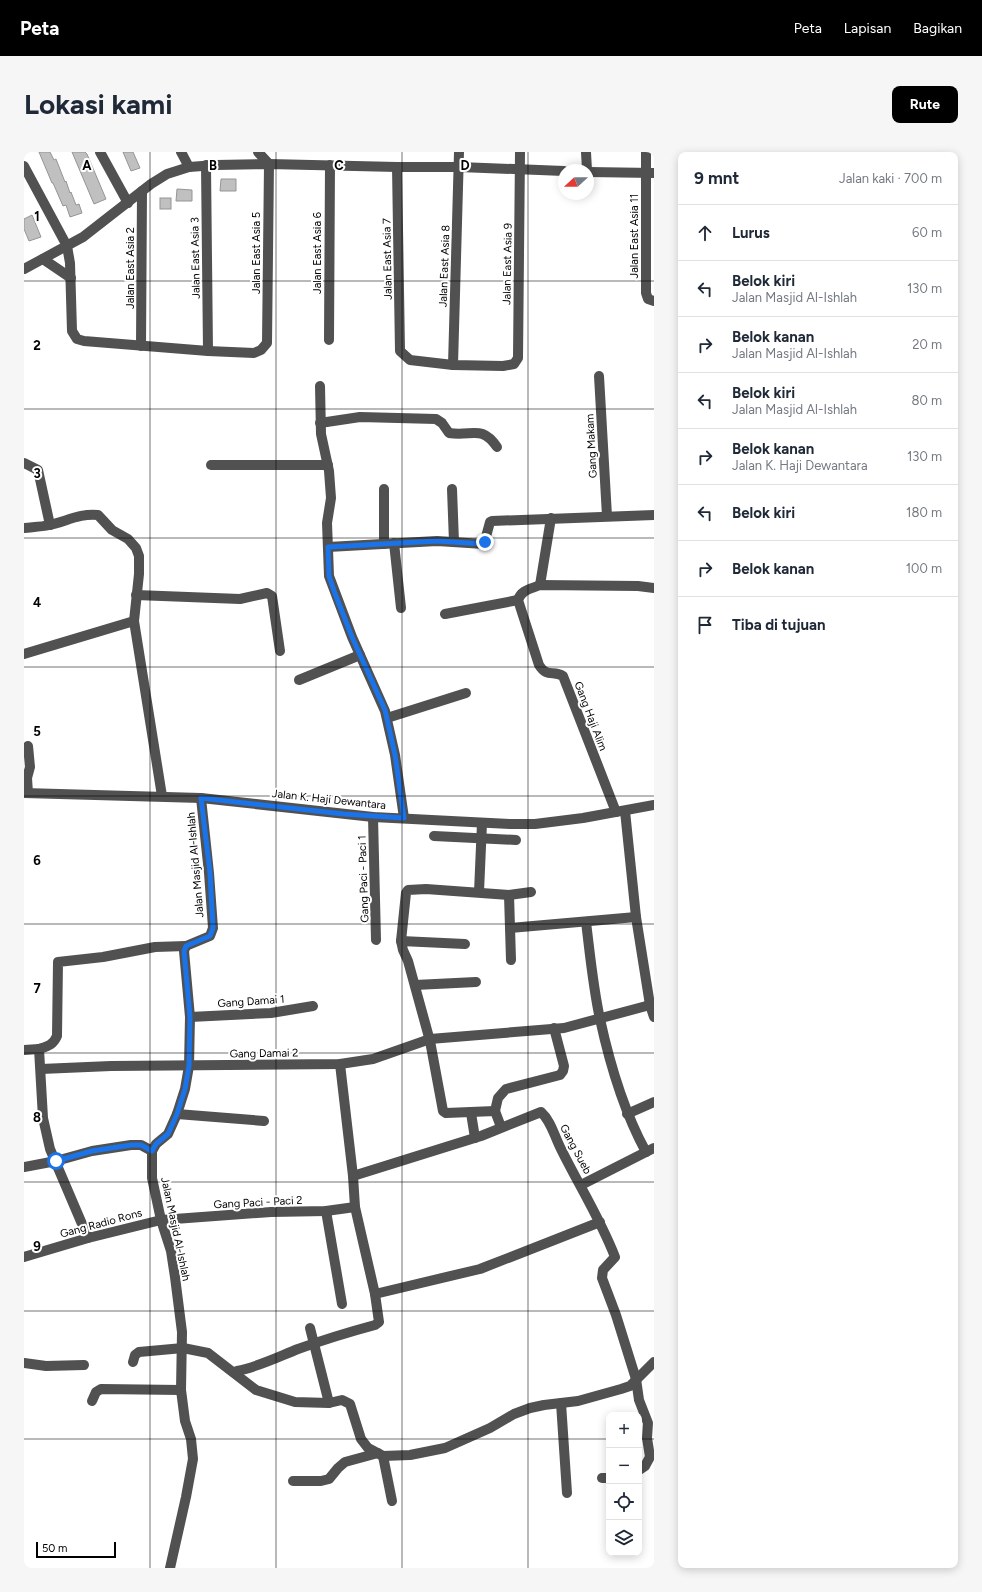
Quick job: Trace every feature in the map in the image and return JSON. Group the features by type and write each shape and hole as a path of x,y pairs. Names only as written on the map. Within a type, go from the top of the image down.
{"street":[{"path":"100,152 128,203"},
{"path":"181,152 189,167"},
{"path":"258,152 268,164"},
{"name":"Jalan East Asia 8","path":"453,365 459,152"},
{"name":"Jalan East Asia 9","path":"453,365 503,366 514,364 518,358 520,152"},
{"path":"586,152 587,164"},
{"name":"Jalan East Asia 11","path":"646,152 650,173 646,293 651,300"},
{"path":"24,268 83,237 142,191 167,174 189,167 206,165 268,164 459,167 558,171"},
{"name":"Jalan East Asia 5","path":"208,352 254,353 261,350 267,342 268,164"},
{"name":"Jalan East Asia 3","path":"206,165 208,352"},
{"name":"Jalan East Asia 6","path":"329,340 330,165"},
{"path":"24,166 66,246 70,263 72,331 77,339 84,341 208,352"},
{"name":"Jalan East Asia 7","path":"397,167 400,351 403,356 410,360 453,365"},
{"path":"594,171 650,173"},
{"name":"Jalan East Asia 2","path":"141,346 142,191"},
{"path":"43,259 71,278"},
{"name":"Gang Makam","path":"599,376 607,516"},
{"path":"320,386 320,423 328,465 330,498 327,523 329,576 352,637 385,710 395,755 404,818"},
{"path":"320,423 360,417 436,419 442,422 449,433 480,433 486,435 497,447"},
{"path":"24,463 38,470 50,525"},
{"path":"211,465 328,465"},
{"path":"384,489 389,544 401,608"},
{"path":"452,489 454,542"},
{"path":"24,528 50,525 71,518 92,514 98,515 112,530 128,539 136,548 139,574 134,621 162,796"},
{"path":"328,547 437,541 484,544 490,522 492,521 654,515"},
{"path":"540,585 551,518"},
{"path":"445,614 518,600 521,594 526,590 540,585 638,586 654,588"},
{"path":"136,595 240,599 267,593 272,596 280,651"},
{"name":"Gang Haji Alim","path":"518,600 539,665 542,670 550,674 560,674 562,676 620,812"},
{"path":"24,654 134,621"},
{"path":"299,680 360,654"},
{"path":"387,718 466,693"},
{"path":"26,793 27,778 30,767 28,746"},
{"name":"Jalan K. Haji Dewantara","path":"26,793 201,798 373,817 482,823 535,824 620,812 654,804"},
{"name":"Jalan Masjid Al-Ishlah","path":"186,946 210,936 213,928 210,873 201,798"},
{"path":"620,812 650,1005 654,1017"},
{"name":"Gang Paci - Paci 1","path":"373,817 376,940"},
{"path":"479,892 482,823"},
{"path":"434,836 516,840"},
{"path":"495,1111 446,1113 443,1111 430,1038 415,985 403,950 402,941 406,893 408,890 426,889 510,895 532,892"},
{"path":"510,895 510,960"},
{"path":"510,928 636,917"},
{"path":"581,1185 650,1150 627,1114 611,1064 600,1018 586,922"},
{"path":"402,941 465,944"},
{"path":"24,1050 39,1049 50,1045 54,1042 57,1036 58,962 103,957 155,947 186,946 184,951 184,963 190,1017 189,1066 185,1089 177,1114 168,1134 156,1144 152,1151 141,1145 131,1145 92,1151 24,1168"},
{"path":"415,985 476,982"},
{"name":"Gang Damai 2","path":"41,1069 111,1066 340,1064 373,1059 430,1038 564,1028 650,1005"},
{"name":"Gang Damai 1","path":"190,1017 271,1013 313,1006"},
{"path":"501,1127 495,1111 498,1098 506,1089 560,1075 563,1071 564,1066 554,1028"},
{"path":"39,1049 43,1118 50,1149 88,1238"},
{"path":"237,1371 255,1367 271,1359 314,1343 375,1325 378,1322 379,1317 375,1294 355,1207 353,1176 340,1064"},
{"path":"627,1114 654,1102"},
{"name":"Gang Sueb","path":"353,1176 474,1138 541,1112 546,1117 560,1147 600,1222 615,1257 603,1270 602,1278 611,1298 636,1379"},
{"path":"471,1113 474,1138"},
{"path":"177,1114 264,1122"},
{"name":"Jalan Masjid Al-Ishlah","path":"152,1151 152,1178 161,1220 171,1251 173,1264 182,1332 182,1390 184,1421 191,1439 193,1459 170,1568"},
{"name":"Gang Paci - Paci 2","path":"161,1220 270,1212 326,1211 355,1207"},
{"path":"326,1211 342,1304"},
{"name":"Gang Radio Rons","path":"24,1257 88,1238 161,1220"},
{"path":"375,1294 480,1269 600,1222"},
{"path":"310,1328 329,1403"},
{"path":"134,1362 135,1355 139,1352 182,1348 208,1353 256,1390 295,1402 329,1403 342,1400 350,1404 361,1439 368,1448 381,1454"},
{"path":"294,1481 321,1481 329,1479 338,1468 346,1462 381,1454 410,1455 445,1448 490,1428 514,1414 544,1405 578,1401 630,1386 654,1362"},
{"path":"24,1363 46,1366 84,1365"},
{"path":"636,1379 639,1400 648,1423 647,1438 650,1457 645,1466 642,1468"},
{"path":"92,1401 96,1392 101,1389 182,1390"},
{"path":"561,1404 567,1493"},
{"path":"381,1454 392,1501"}],"building":[{"path":"39,152 50,152 54,160 56,159 70,193 71,192 76,205 79,204 82,213 70,217 66,205 63,206 52,183"},
{"path":"72,152 85,152 87,154 106,199 94,204"},
{"path":"123,152 133,152 140,168 131,171"},
{"path":"221,179 236,179 236,191 220,191"},
{"path":"177,189 192,190 192,201 176,201"},
{"path":"160,198 171,198 171,209 160,209"},
{"path":"32,215 41,237 29,241 24,229 24,219"}],"route":[{"path":"56,1161 92,1151 131,1145 141,1145 152,1151 156,1144 168,1134 177,1114 185,1089 189,1066 190,1017 184,951 186,946 210,936 213,928 210,873 201,798 373,817 404,818 395,755 385,710 352,637 334,591 329,576 328,547 437,541 484,544 485,542"}]}
